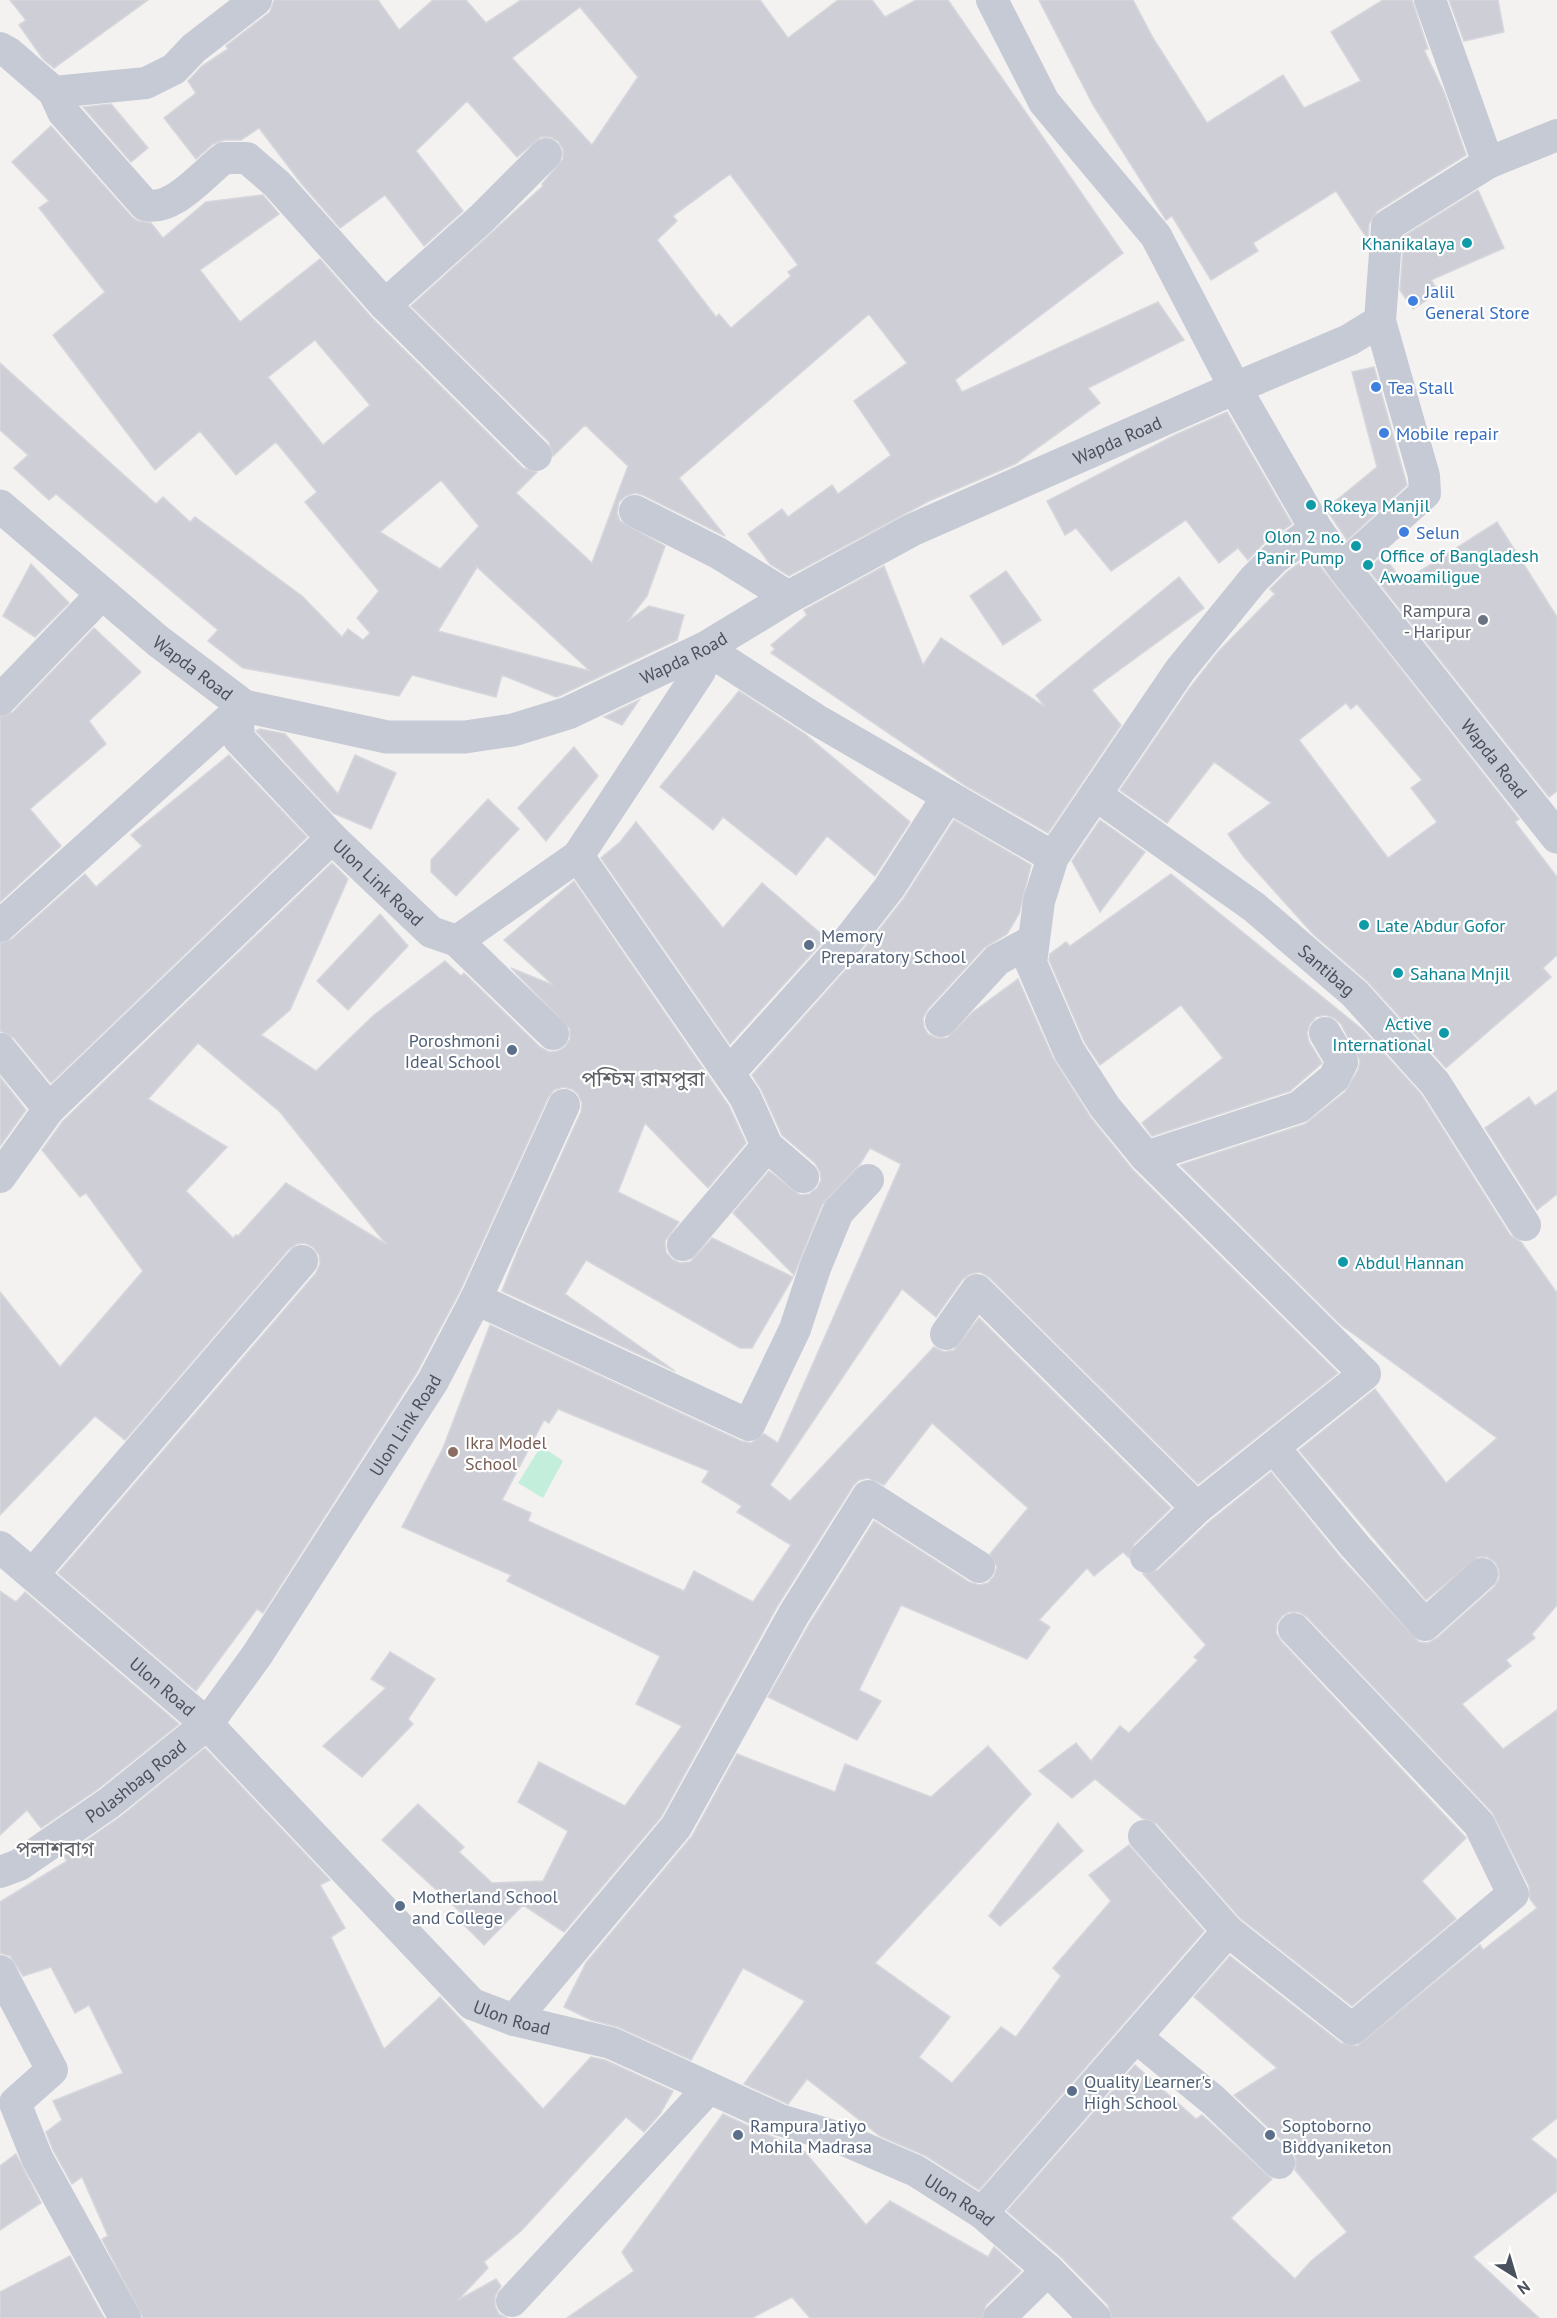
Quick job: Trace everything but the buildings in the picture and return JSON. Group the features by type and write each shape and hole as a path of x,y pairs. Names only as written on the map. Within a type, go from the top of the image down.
{"street":[{"path":"54,92 146,83 174,69 194,48 256,0"},
{"path":"992,0 1044,102 1156,236 1235,388"},
{"path":"1430,0 1488,163"},
{"path":"5,51 54,92 63,112 145,205 154,207 173,202 224,158 247,158 277,184 385,305 536,455"},
{"path":"1343,567 1425,493 1424,476 1380,321 1387,226 1488,163 1557,135"},
{"path":"385,305 481,219 546,154"},
{"name":"Wapda Road","path":"0,506 101,595 244,706 387,737 475,736 513,730 568,713 705,648 789,597 912,530 1349,340 1380,321"},
{"name":"Wapda Road","path":"1235,388 1316,529 1343,567 1557,837"},
{"path":"635,511 718,553 789,597"},
{"path":"1146,1557 1197,1508 1365,1374 1146,1157 1105,1107 1069,1051 1031,963 1032,941 1039,901 1053,857 1180,669 1254,579 1275,558 1316,529"},
{"path":"0,700 101,595"},
{"path":"457,941 578,856 700,671 705,648 815,719 1053,857"},
{"path":"0,926 244,706"},
{"name":"Ulon Link Road","path":"244,706 238,725 239,739 332,838 431,932 457,941 553,1034"},
{"name":"Santibag","path":"1096,795 1254,907 1355,994 1435,1083 1525,1225"},
{"path":"729,1073 846,943 882,897 948,796"},
{"path":"0,1177 49,1109 332,838"},
{"path":"578,856 745,1097 767,1146 803,1177"},
{"path":"941,1022 997,960 1032,941"},
{"path":"1146,1157 1299,1107 1334,1078 1342,1062 1325,1033"},
{"path":"0,1049 49,1109"},
{"name":"Ulon Link Road","path":"207,1724 257,1655 433,1381 476,1299 564,1105"},
{"path":"683,1245 767,1146"},
{"path":"476,1299 749,1425 795,1329 815,1268 838,1212 868,1180"},
{"path":"33,1574 302,1261"},
{"path":"946,1334 977,1290 1197,1508"},
{"path":"1274,1448 1354,1546 1425,1624 1482,1574"},
{"path":"514,2020 676,1827 794,1614 868,1497 979,1567"},
{"name":"Ulon Road","path":"0,1546 207,1724 472,2004 514,2020 611,2043 780,2120 840,2138 916,2171 982,2213 1048,2270 1095,2318"},
{"path":"1144,1836 1228,1931 1352,2029 1513,1894 1479,1824 1294,1629"},
{"name":"Polashbag Road","path":"0,1872 19,1865 109,1803 207,1724"},
{"path":"982,2213 1228,1931"},
{"path":"0,1971 52,2070 15,2103 38,2158 125,2318"},
{"path":"1136,2037 1213,2100 1279,2163"},
{"path":"512,2301 709,2088"},
{"path":"999,2318 1048,2270"}],"green space":[{"path":"541,1446 563,1461 543,1498 518,1483"}],"place":[{"name":"Khanikalaya","path":"1467,243"},
{"name":"Jalil General Store","path":"1413,301"},
{"name":"Tea Stall","path":"1376,387"},
{"name":"Mobile repair","path":"1384,433"},
{"name":"Rokeya Manjil","path":"1311,505"},
{"name":"Selun","path":"1404,532"},
{"name":"Olon 2 no. Panir Pump","path":"1356,546"},
{"name":"Office of Bangladesh Awoamiligue","path":"1368,565"},
{"name":"Rampura - Haripur","path":"1483,620"},
{"name":"Late Abdur Gofor","path":"1364,925"},
{"name":"Memory Preparatory School","path":"809,945"},
{"name":"Sahana Mnjil","path":"1398,973"},
{"name":"Active International","path":"1444,1033"},
{"name":"Poroshmoni Ideal School","path":"512,1050"},
{"name":"Abdul Hannan","path":"1343,1262"},
{"name":"Ikra Model School","path":"453,1452"},
{"name":"Motherland School and College","path":"400,1906"},
{"name":"Quality Learner's High School","path":"1072,2091"},
{"name":"Rampura Jatiyo Mohila Madrasa","path":"738,2135"},
{"name":"Soptoborno Biddyaniketon","path":"1270,2135"}],"district":[{"name":"পশ্চিম রামপুরা","path":"643,1078"},
{"name":"পলাশবাগ","path":"55,1849"}]}
